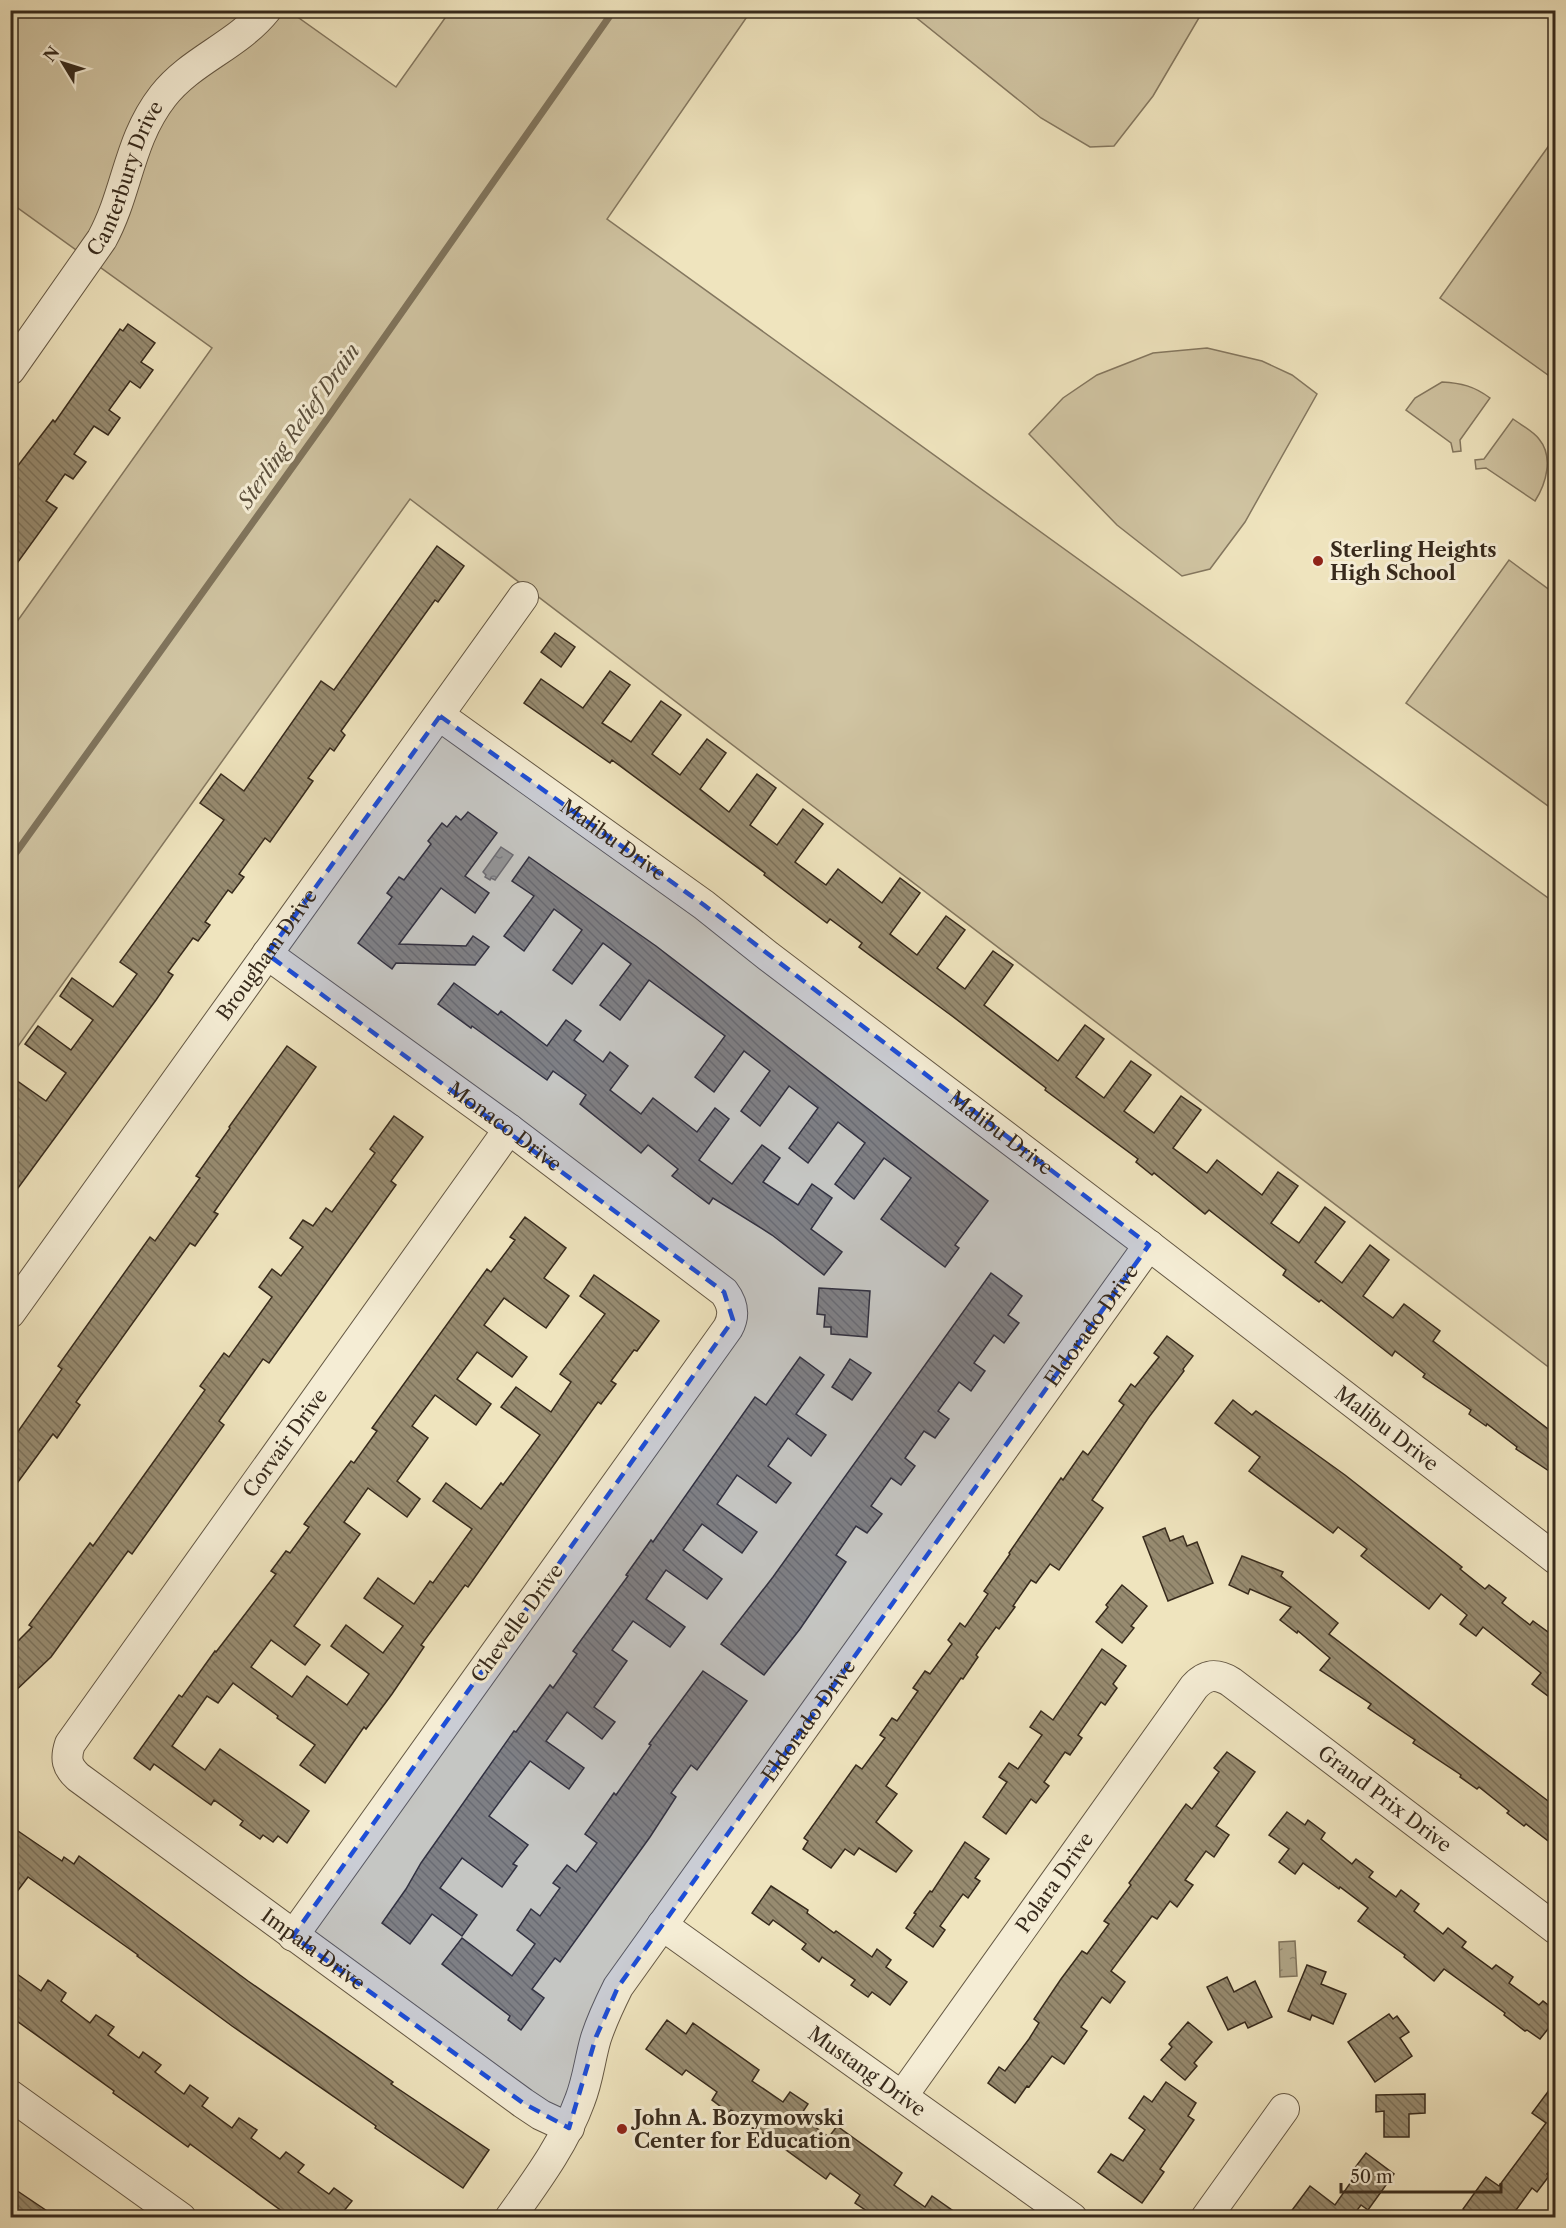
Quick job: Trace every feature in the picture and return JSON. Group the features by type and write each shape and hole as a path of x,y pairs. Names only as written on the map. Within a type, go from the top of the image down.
{"street":[{"name":"Canterbury Drive","path":"10,370 102,239 113,218 133,151 150,114 164,94 183,75 243,33 266,10"},
{"name":"Brougham Drive","path":"10,1313 440,716 523,597"},
{"name":"Malibu Drive","path":"440,716 704,904 768,956 1149,1245 1556,1559"},
{"name":"Monaco Drive","path":"267,954 509,1129 724,1292 733,1308"},
{"name":"Corvair Drive","path":"67,1760 70,1744 509,1129"},
{"name":"Eldorado Drive","path":"510,2217 554,2154 569,2128 581,2098 596,2037 618,1987 1149,1245"},
{"name":"Chevelle Drive","path":"293,1936 728,1328 733,1320 733,1308"},
{"name":"Grand Prix Drive","path":"1211,1675 1232,1682 1556,1929"},
{"name":"Polara Drive","path":"903,2095 1194,1687 1202,1679 1211,1675"},
{"name":"Impala Drive","path":"67,1760 70,1770 78,1777 293,1936 541,2115 569,2128"},
{"name":"Mustang Drive","path":"662,1925 1072,2217"},
{"path":"10,2095 182,2217"},
{"path":"1206,2217 1284,2109"}],"highlighted area":[{"path":"440,716 704,905 1149,1245 618,1987 596,2037 569,2128 523,2103 293,1936 733,1320 724,1292 267,954"}],"shaded area":[{"path":"11,11 289,11 396,87 450,11 751,11 607,219 1555,903 1555,1372 410,499 11,1056 11,630 212,348 11,203"},
{"path":"908,11 1203,11 1153,96 1114,146 1090,147 1041,118"},
{"path":"1555,137 1556,380 1440,298"},
{"path":"1207,348 1262,361 1292,375 1317,394 1245,522 1210,569 1182,576 1117,525 1029,434 1063,398 1097,375 1153,353"},
{"path":"1442,382 1467,386 1490,398 1460,440 1461,451 1453,452 1451,443 1406,410 1415,398"},
{"path":"1513,419 1536,436 1544,446 1547,470 1535,501 1486,468 1476,469 1475,460 1484,459"},
{"path":"1509,560 1555,594 1555,811 1406,703"}],"water":[{"path":"501,847 513,855 495,880 491,878 490,880 483,872"},
{"path":"1295,1941 1297,1976 1280,1977 1279,1942"}],"building":[{"path":"128,324 155,343 141,362 153,370 140,388 130,381 109,410 120,418 108,435 94,426 74,454 86,462 73,479 65,474 46,501 57,508 10,573 10,476 53,420 55,422 120,329 123,331"},
{"path":"437,546 464,566 438,602 435,600 341,731 345,735 334,751 330,748 308,778 313,781 270,842 265,838 239,874 244,877 232,893 228,890 205,922 210,925 198,941 193,938 168,972 173,975 156,1000 10,1199 10,1076 46,1101 66,1073 25,1044 38,1026 71,1050 93,1020 60,996 72,978 113,1007 137,974 120,962 224,820 200,803 221,774 244,791 321,681 334,690"},
{"path":"555,633 575,647 561,667 541,652"},
{"path":"610,671 630,685 602,723 631,742 661,701 681,715 652,754 680,775 707,739 726,753 700,789 729,812 757,774 776,788 750,825 777,845 803,809 823,824 795,862 826,885 838,869 882,903 900,878 920,893 890,934 917,955 946,916 965,930 937,968 965,989 993,951 1013,965 984,1005 1058,1061 1085,1025 1104,1039 1076,1077 1104,1098 1131,1061 1151,1075 1124,1111 1154,1133 1181,1096 1201,1110 1173,1148 1207,1173 1217,1160 1262,1195 1278,1172 1298,1186 1271,1223 1299,1243 1325,1207 1345,1222 1315,1262 1342,1283 1370,1245 1389,1260 1363,1296 1393,1318 1404,1304 1440,1331 1433,1341 1556,1435 1556,1459 1549,1471 1516,1449 1517,1447 1487,1424 1486,1426 1469,1414 1471,1410 1423,1377 1425,1374 1395,1351 1392,1356 1321,1300 1319,1302 1283,1275 1286,1270 1209,1210 1205,1214 1154,1173 1152,1175 1136,1162 1138,1159 859,947 862,943 830,919 827,923 764,875 765,873 612,760 610,763 524,703 541,679 583,708"},
{"path":"468,812 497,833 465,876 489,893 475,913 441,888 399,944 466,946 473,936 489,947 475,965 396,963 392,969 358,943 392,897 387,893 399,877 404,880 431,844 428,841 442,823 447,827 456,816 461,820"},
{"path":"529,857 656,946 988,1201 955,1245 959,1248 945,1267 881,1219 911,1178 884,1158 854,1199 835,1184 865,1143 838,1122 808,1163 789,1148 818,1108 789,1086 760,1126 741,1111 770,1071 744,1051 714,1092 695,1077 725,1036 649,980 620,1020 600,1005 631,964 603,943 572,984 553,970 582,930 554,909 524,951 504,936 534,896 512,881"},
{"path":"454,983 498,1015 501,1011 547,1046 566,1020 581,1031 574,1040 603,1062 610,1052 628,1066 610,1090 641,1114 653,1098 697,1132 715,1108 729,1119 699,1160 732,1184 762,1145 780,1158 763,1182 798,1205 812,1184 832,1198 811,1229 842,1252 824,1275 772,1235 713,1198 709,1204 672,1176 678,1169 648,1145 641,1153 580,1104 586,1095 553,1071 547,1080 438,1004"},
{"path":"287,1046 316,1067 214,1212 218,1214 195,1246 190,1243 76,1402 80,1405 57,1438 53,1434 10,1493 10,1428 17,1433 62,1369 58,1366 150,1237 155,1241 200,1178 196,1176 229,1127"},
{"path":"394,1116 423,1137 391,1181 396,1185 269,1363 263,1359 219,1421 224,1425 132,1554 128,1551 51,1657 10,1696 10,1649 32,1627 29,1625 90,1543 93,1546 205,1390 200,1386 224,1353 229,1357 272,1297 259,1287 272,1269 281,1276 303,1247 290,1238 303,1220 313,1226 326,1208 332,1212 375,1153 370,1149"},
{"path":"525,1217 566,1248 544,1278 569,1296 546,1328 504,1298 484,1325 527,1357 512,1377 477,1352 457,1379 491,1404 476,1425 435,1395 412,1426 428,1438 397,1481 420,1499 407,1517 368,1488 344,1522 360,1534 294,1626 320,1645 305,1665 271,1640 251,1667 292,1697 307,1676 347,1705 369,1674 331,1646 346,1625 383,1653 403,1626 364,1598 378,1578 414,1604 430,1581 433,1583 472,1529 433,1501 446,1483 481,1509 501,1483 503,1485 540,1435 501,1407 516,1387 551,1412 571,1382 560,1374 605,1314 580,1296 594,1275 659,1321 611,1381 616,1384 601,1404 598,1402 468,1587 465,1585 421,1645 424,1647 392,1694 366,1729 364,1727 325,1783 300,1765 315,1745 277,1718 278,1716 233,1683 218,1703 207,1696 172,1746 205,1770 220,1749 309,1811 287,1843 278,1836 273,1842 263,1835 260,1839 240,1825 243,1821 214,1800 211,1805 154,1764 150,1770 134,1758 179,1695 182,1697 276,1574 271,1571 286,1551 290,1553 309,1527 304,1524 351,1461 354,1463 377,1431 372,1428 487,1269 491,1272 515,1240 510,1237"},
{"path":"991,1273 1022,1296 1008,1315 1019,1323 1004,1343 994,1335 974,1363 985,1371 971,1391 959,1382 938,1411 949,1419 935,1438 924,1431 905,1458 915,1466 901,1485 891,1478 871,1506 882,1514 867,1533 856,1526 836,1555 846,1562 800,1629 764,1675 721,1644 773,1577"},
{"path":"819,1288 870,1291 867,1337 831,1334 831,1327 824,1327 825,1315 817,1314"},
{"path":"1167,1336 1193,1356 1092,1500 1103,1508 1059,1570 1050,1564 1036,1583 1031,1580 1013,1606 1015,1607 999,1629 996,1627 976,1655 978,1657 963,1679 961,1678 886,1786 897,1794 876,1822 912,1851 896,1872 859,1848 854,1855 845,1849 831,1868 803,1849 808,1841 804,1838 856,1765 862,1769 885,1738 880,1735 892,1718 897,1721 918,1691 913,1688 925,1671 930,1674 952,1644 948,1640 960,1623 965,1627 988,1594 984,1591 1061,1478 1063,1480 1083,1451 1088,1455 1124,1405 1119,1401 1131,1384 1135,1387 1159,1357 1154,1353"},
{"path":"800,1357 824,1375 796,1414 826,1435 811,1456 788,1438 768,1466 791,1483 776,1503 737,1475 717,1504 757,1532 742,1553 702,1524 683,1550 722,1579 707,1599 666,1570 646,1599 685,1627 670,1647 633,1621 612,1650 627,1661 594,1707 615,1722 602,1739 567,1712 546,1741 584,1768 569,1789 530,1761 489,1816 528,1845 513,1864 517,1866 502,1887 462,1858 440,1888 477,1915 462,1936 432,1914 410,1944 382,1923 421,1863 514,1731 516,1732 550,1685 553,1688 577,1654 573,1651 755,1397 766,1405"},
{"path":"850,1359 871,1373 852,1400 832,1387"},
{"path":"1233,1400 1252,1415 1256,1411 1345,1475 1462,1567 1460,1569 1485,1589 1489,1585 1506,1598 1502,1603 1530,1625 1533,1621 1556,1638 1556,1702 1532,1684 1541,1673 1483,1627 1476,1636 1460,1624 1467,1615 1441,1594 1429,1609 1361,1556 1367,1549 1338,1527 1333,1533 1249,1471 1260,1457 1215,1423"},
{"path":"1165,1528 1170,1541 1183,1536 1187,1546 1197,1542 1213,1583 1168,1601 1143,1537"},
{"path":"1242,1556 1283,1572 1281,1576 1338,1623 1329,1634 1556,1807 1556,1847 1507,1813 1509,1811 1479,1787 1477,1789 1460,1777 1461,1775 1413,1743 1415,1740 1368,1708 1371,1704 1320,1670 1330,1658 1298,1631 1297,1633 1280,1620 1291,1607 1250,1589 1248,1594 1229,1585"},
{"path":"1122,1585 1147,1606 1131,1626 1134,1628 1122,1643 1096,1622"},
{"path":"1102,1649 1126,1666 1113,1684 1117,1688 1105,1705 1101,1702 1078,1735 1082,1738 1070,1755 1065,1752 1044,1782 1049,1786 1036,1803 1031,1799 1006,1834 983,1817 1007,1782 999,1777 1009,1763 1018,1769 1042,1735 1030,1727 1041,1711 1053,1720"},
{"path":"703,1671 747,1701 697,1770 691,1765 671,1793 676,1797 650,1837 560,1962 555,1958 532,1989 544,1998 521,2030 508,2020 510,2016 442,1964 462,1938 512,1976 535,1944 517,1930 531,1909 540,1916 560,1888 553,1883 567,1865 576,1872 597,1843 585,1834 614,1793 616,1795 651,1745 649,1744"},
{"path":"1227,1752 1255,1772 1216,1826 1229,1835 1214,1857 1206,1851 1185,1880 1193,1885 1177,1907 1170,1901 1157,1919 1152,1916 1111,1971 1125,1982 1110,2003 1102,1997 1081,2027 1087,2031 1064,2064 1052,2056 1015,2103 988,2083 999,2067 1005,2071 1029,2039 1039,2023 1034,2019 1061,1979 1082,1951 1087,1954 1109,1924 1104,1921 1131,1885 1129,1883 1186,1804 1192,1809 1219,1772 1214,1768"},
{"path":"1287,1812 1305,1825 1308,1820 1325,1833 1321,1839 1352,1864 1356,1859 1373,1872 1369,1877 1396,1897 1401,1890 1419,1904 1414,1911 1443,1934 1448,1928 1466,1942 1462,1947 1492,1969 1496,1965 1513,1977 1509,1983 1539,2005 1543,2001 1556,2011 1556,2019 1540,2039 1527,2030 1525,2031 1504,2015 1505,2013 1444,1969 1434,1981 1404,1957 1405,1955 1358,1921 1368,1908 1340,1887 1339,1889 1303,1863 1295,1874 1279,1862 1289,1849 1269,1835"},
{"path":"18,1831 62,1861 64,1857 74,1864 79,1856 248,1981 393,2082 391,2084 489,2150 463,2188 232,2026 138,1955 28,1877 10,1901 10,1841"},
{"path":"965,1842 989,1859 975,1878 980,1881 968,1898 963,1894 940,1926 945,1930 933,1947 906,1928 916,1914 914,1913 930,1891 932,1892"},
{"path":"771,1886 808,1910 807,1913 834,1933 836,1931 872,1957 877,1949 891,1960 886,1967 907,1982 890,2005 872,1992 868,1997 851,1985 855,1980 822,1957 819,1962 802,1949 806,1944 773,1920 769,1925 752,1913"},
{"path":"1307,1965 1326,1972 1321,1984 1346,1994 1333,2024 1312,2015 1310,2020 1288,2011"},
{"path":"10,1969 41,1991 48,1980 66,1993 61,2001 90,2023 96,2015 114,2027 108,2035 139,2058 143,2052 161,2065 155,2072 184,2094 190,2085 208,2098 202,2106 232,2128 239,2118 257,2130 251,2138 280,2159 286,2152 304,2165 298,2172 329,2194 334,2188 352,2201 339,2217 290,2217 190,2144 188,2147 10,2016"},
{"path":"1227,1977 1234,1992 1255,1981 1272,2017 1248,2028 1245,2022 1228,2030 1207,1987"},
{"path":"1389,2014 1393,2019 1397,2016 1409,2032 1400,2038 1412,2056 1375,2082 1348,2042"},
{"path":"667,2020 686,2034 693,2023 759,2070 752,2081 783,2102 790,2092 808,2104 800,2116 829,2137 837,2126 902,2173 894,2185 925,2207 932,2196 962,2217 876,2217 855,2203 860,2195 830,2173 826,2179 731,2110 729,2113 712,2100 717,2092 686,2070 682,2075 646,2049"},
{"path":"1188,2022 1212,2042 1194,2063 1197,2066 1185,2080 1161,2060 1172,2047 1169,2044"},
{"path":"1556,2081 1556,2163 1547,2174 1549,2176 1537,2192 1532,2188 1511,2217 1474,2217 1463,2209 1486,2177 1499,2186 1546,2123 1532,2113"},
{"path":"1166,2082 1196,2103 1188,2116 1194,2120 1160,2169 1164,2172 1142,2203 1098,2172 1111,2154 1123,2161 1145,2130 1129,2118 1144,2096 1152,2102"},
{"path":"1425,2094 1425,2113 1409,2114 1409,2137 1384,2137 1384,2111 1376,2112 1376,2095"},
{"path":"1366,2153 1394,2174 1368,2210 1361,2205 1352,2217 1287,2217 1310,2186 1335,2205 1358,2172 1354,2169"},
{"path":"10,2186 56,2217 10,2217"}],"waterway":[{"name":"Sterling Relief Drain","path":"10,861 327,419 614,10"}],"place":[{"name":"Sterling Heights High School","path":"1318,561"},
{"name":"John A. Bozymowski Center for Education","path":"622,2129"}]}
